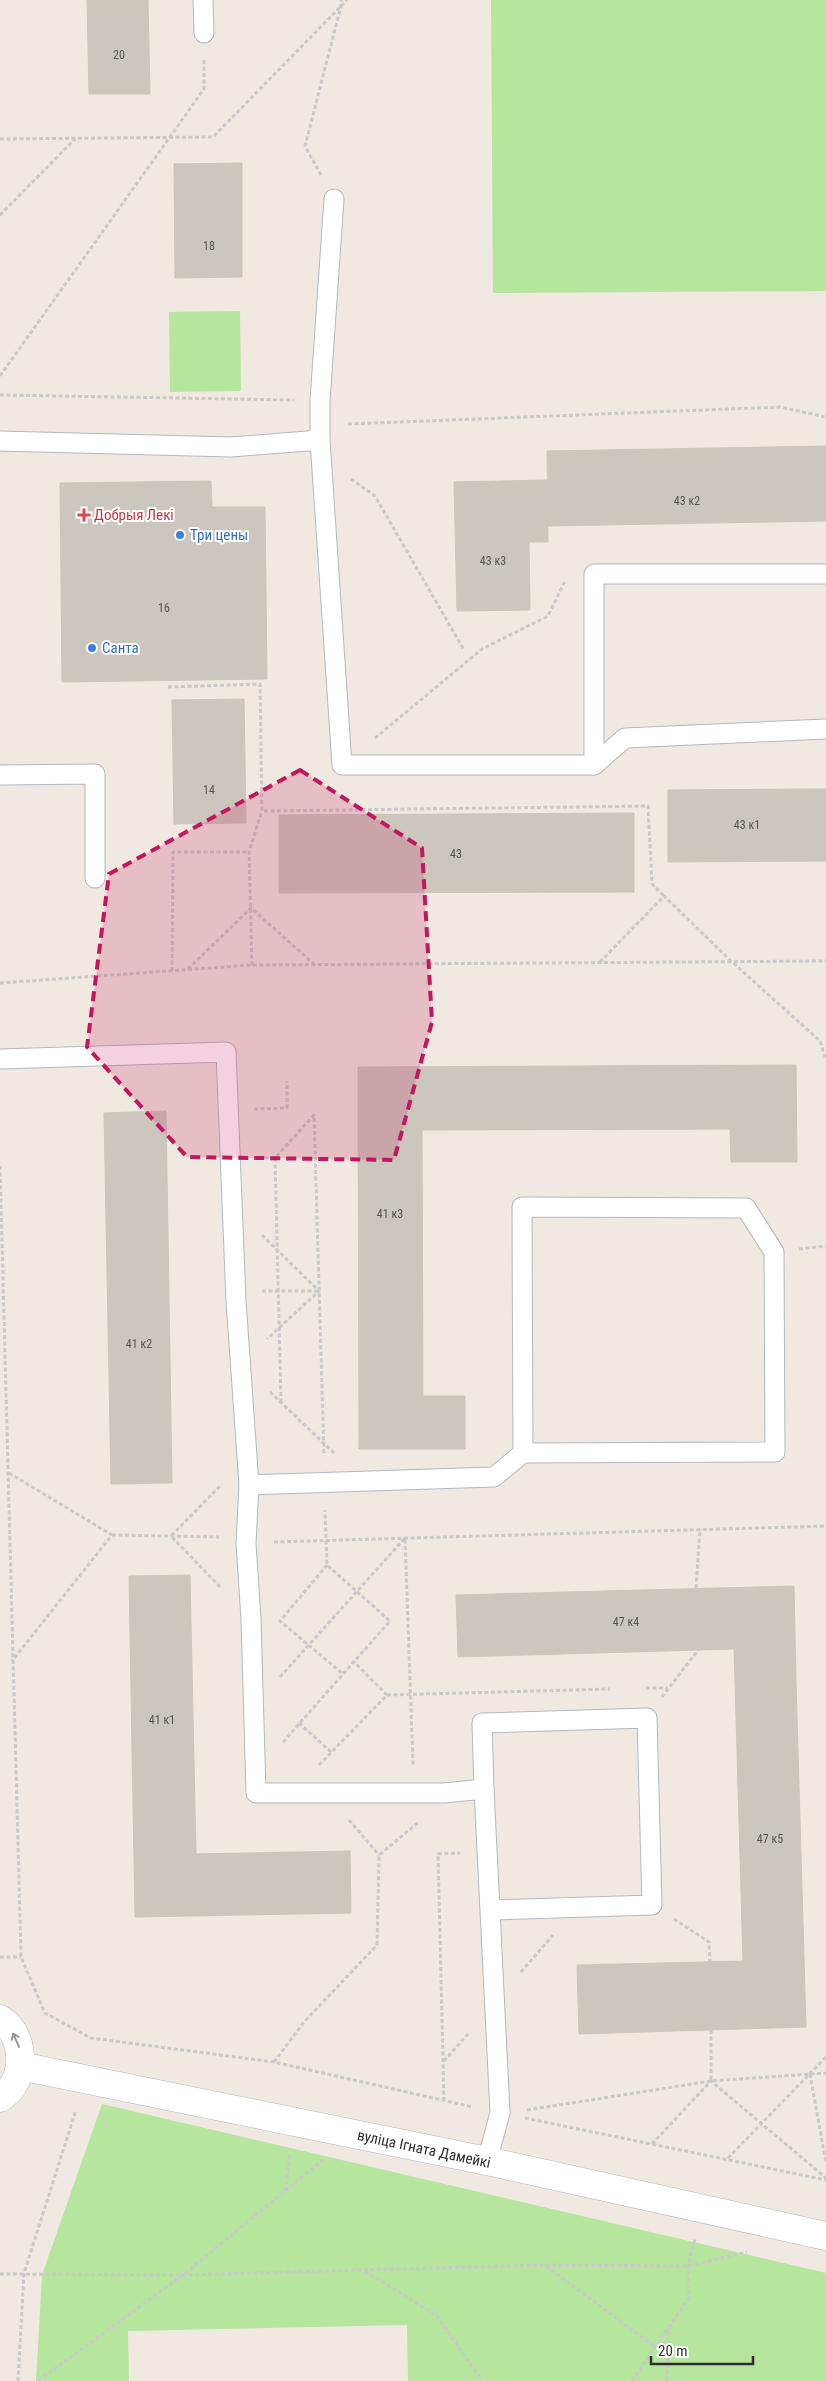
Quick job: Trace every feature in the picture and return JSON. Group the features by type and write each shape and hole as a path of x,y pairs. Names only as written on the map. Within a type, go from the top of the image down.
{"street":[{"path":"0,2019 6,2023 19,2043 20,2066 12,2088 0,2098"},
{"name":"вуліца Ігната Дамейкі","path":"20,2066 487,2161 826,2236"}],"lane":[{"path":"203,0 204,32"},
{"path":"334,199 320,401 320,433 342,765 594,765 625,738 826,729"},
{"path":"0,441 231,448 320,433"},
{"path":"594,765 594,574 826,574"},
{"path":"0,775 95,774 95,878"},
{"path":"0,1059 226,1052 236,1292 250,1486 246,1543 251,1619 256,1793 444,1793 484,1789"},
{"path":"250,1486 494,1477 523,1453 775,1452 774,1252 746,1208 522,1207 523,1453"},
{"path":"487,2161 500,2113 482,1723 646,1718 652,1905 491,1910"}],"path":[{"path":"334,199 304,146 341,0"},
{"path":"0,139 213,137 346,0"},
{"path":"0,376 204,89 204,32"},
{"path":"0,215 76,138"},
{"path":"0,395 320,401"},
{"path":"320,433 780,407 826,417"},
{"path":"321,459 375,496 464,650"},
{"path":"252,965 249,852 262,811"},
{"path":"172,971 172,852 249,852"},
{"path":"600,962 664,896 731,961 820,1041 826,1060"},
{"path":"251,908 315,966"},
{"path":"188,970 251,908"},
{"path":"0,982 252,965 826,961"},
{"path":"229,1109 287,1108 287,1081"},
{"path":"281,1403 275,1158 314,1115 327,1565 280,1620 343,1674"},
{"path":"231,1158 275,1158"},
{"path":"0,1166 21,1957 45,2013 91,2038 274,2062 500,2113 826,2179"},
{"path":"232,1206 319,1291"},
{"path":"236,1292 319,1291"},
{"path":"319,1291 241,1364 363,1482"},
{"path":"9,1473 112,1535 230,1537 246,1543 826,1526"},
{"path":"171,1536 227,1478"},
{"path":"696,1588 700,1529"},
{"path":"12,1661 112,1535"},
{"path":"171,1536 251,1619"},
{"path":"253,1707 405,1538"},
{"path":"405,1538 414,1792"},
{"path":"256,1772 390,1621 327,1565"},
{"path":"646,1718 698,1650"},
{"path":"354,1662 387,1695"},
{"path":"638,1688 668,1688"},
{"path":"292,1793 387,1695 618,1689"},
{"path":"299,1724 331,1752"},
{"path":"379,1855 436,1809 444,1793"},
{"path":"274,2062 304,2022 377,1945 379,1855 346,1818"},
{"path":"444,2101 438,1854 488,1852"},
{"path":"652,1905 709,1942 710,1962"},
{"path":"0,1957 21,1957"},
{"path":"652,2144 711,2081 711,2030"},
{"path":"18,2381 24,2273 85,2080 91,2038"},
{"path":"727,2159 826,2057"},
{"path":"500,2113 565,2106 711,2081 826,2073"},
{"path":"810,2074 826,2163"},
{"path":"711,2081 826,2179"},
{"path":"285,2192 294,2122"},
{"path":"38,2381 184,2275 354,2135"},
{"path":"632,2381 689,2298 688,2266 702,2209"},
{"path":"0,2274 184,2275 545,2266 688,2266 753,2250"},
{"path":"545,2266 655,2347"},
{"path":"364,2271 437,2316 482,2381"},
{"path":"667,2381 669,2328"}],"highlighted area":[{"path":"300,770 422,848 432,1022 394,1160 187,1157 87,1047 109,874"}],"green space":[{"path":"491,0 826,0 826,291 493,293"},
{"path":"240,311 241,391 170,392 169,312"},
{"path":"102,2104 826,2273 826,2381 408,2381 407,2325 128,2331 129,2381 36,2381 42,2275"}],"building":[{"path":"87,0 148,0 150,94 89,94"},
{"path":"242,163 242,277 175,278 174,164"},
{"path":"826,446 826,521 548,526 547,451"},
{"path":"547,480 548,542 529,542 530,610 457,611 454,482"},
{"path":"211,481 212,507 265,507 267,679 62,682 60,483"},
{"path":"244,699 246,823 174,824 172,700"},
{"path":"826,789 826,861 668,862 668,790"},
{"path":"634,813 634,892 279,893 279,815"},
{"path":"796,1065 797,1162 731,1162 730,1129 422,1130 423,1396 465,1396 465,1449 359,1449 358,1067"},
{"path":"166,1111 172,1483 111,1484 104,1113"},
{"path":"190,1575 196,1854 350,1851 351,1913 135,1917 129,1576"},
{"path":"794,1586 796,1681 735,1682 734,1649 458,1657 456,1595"},
{"path":"796,1681 806,2027 579,2034 577,1965 743,1961 735,1682"}],"place":[{"name":"Добрыя Лекі","path":"84,515"},
{"name":"Три цены","path":"180,535"},
{"name":"Санта","path":"92,648"}]}
